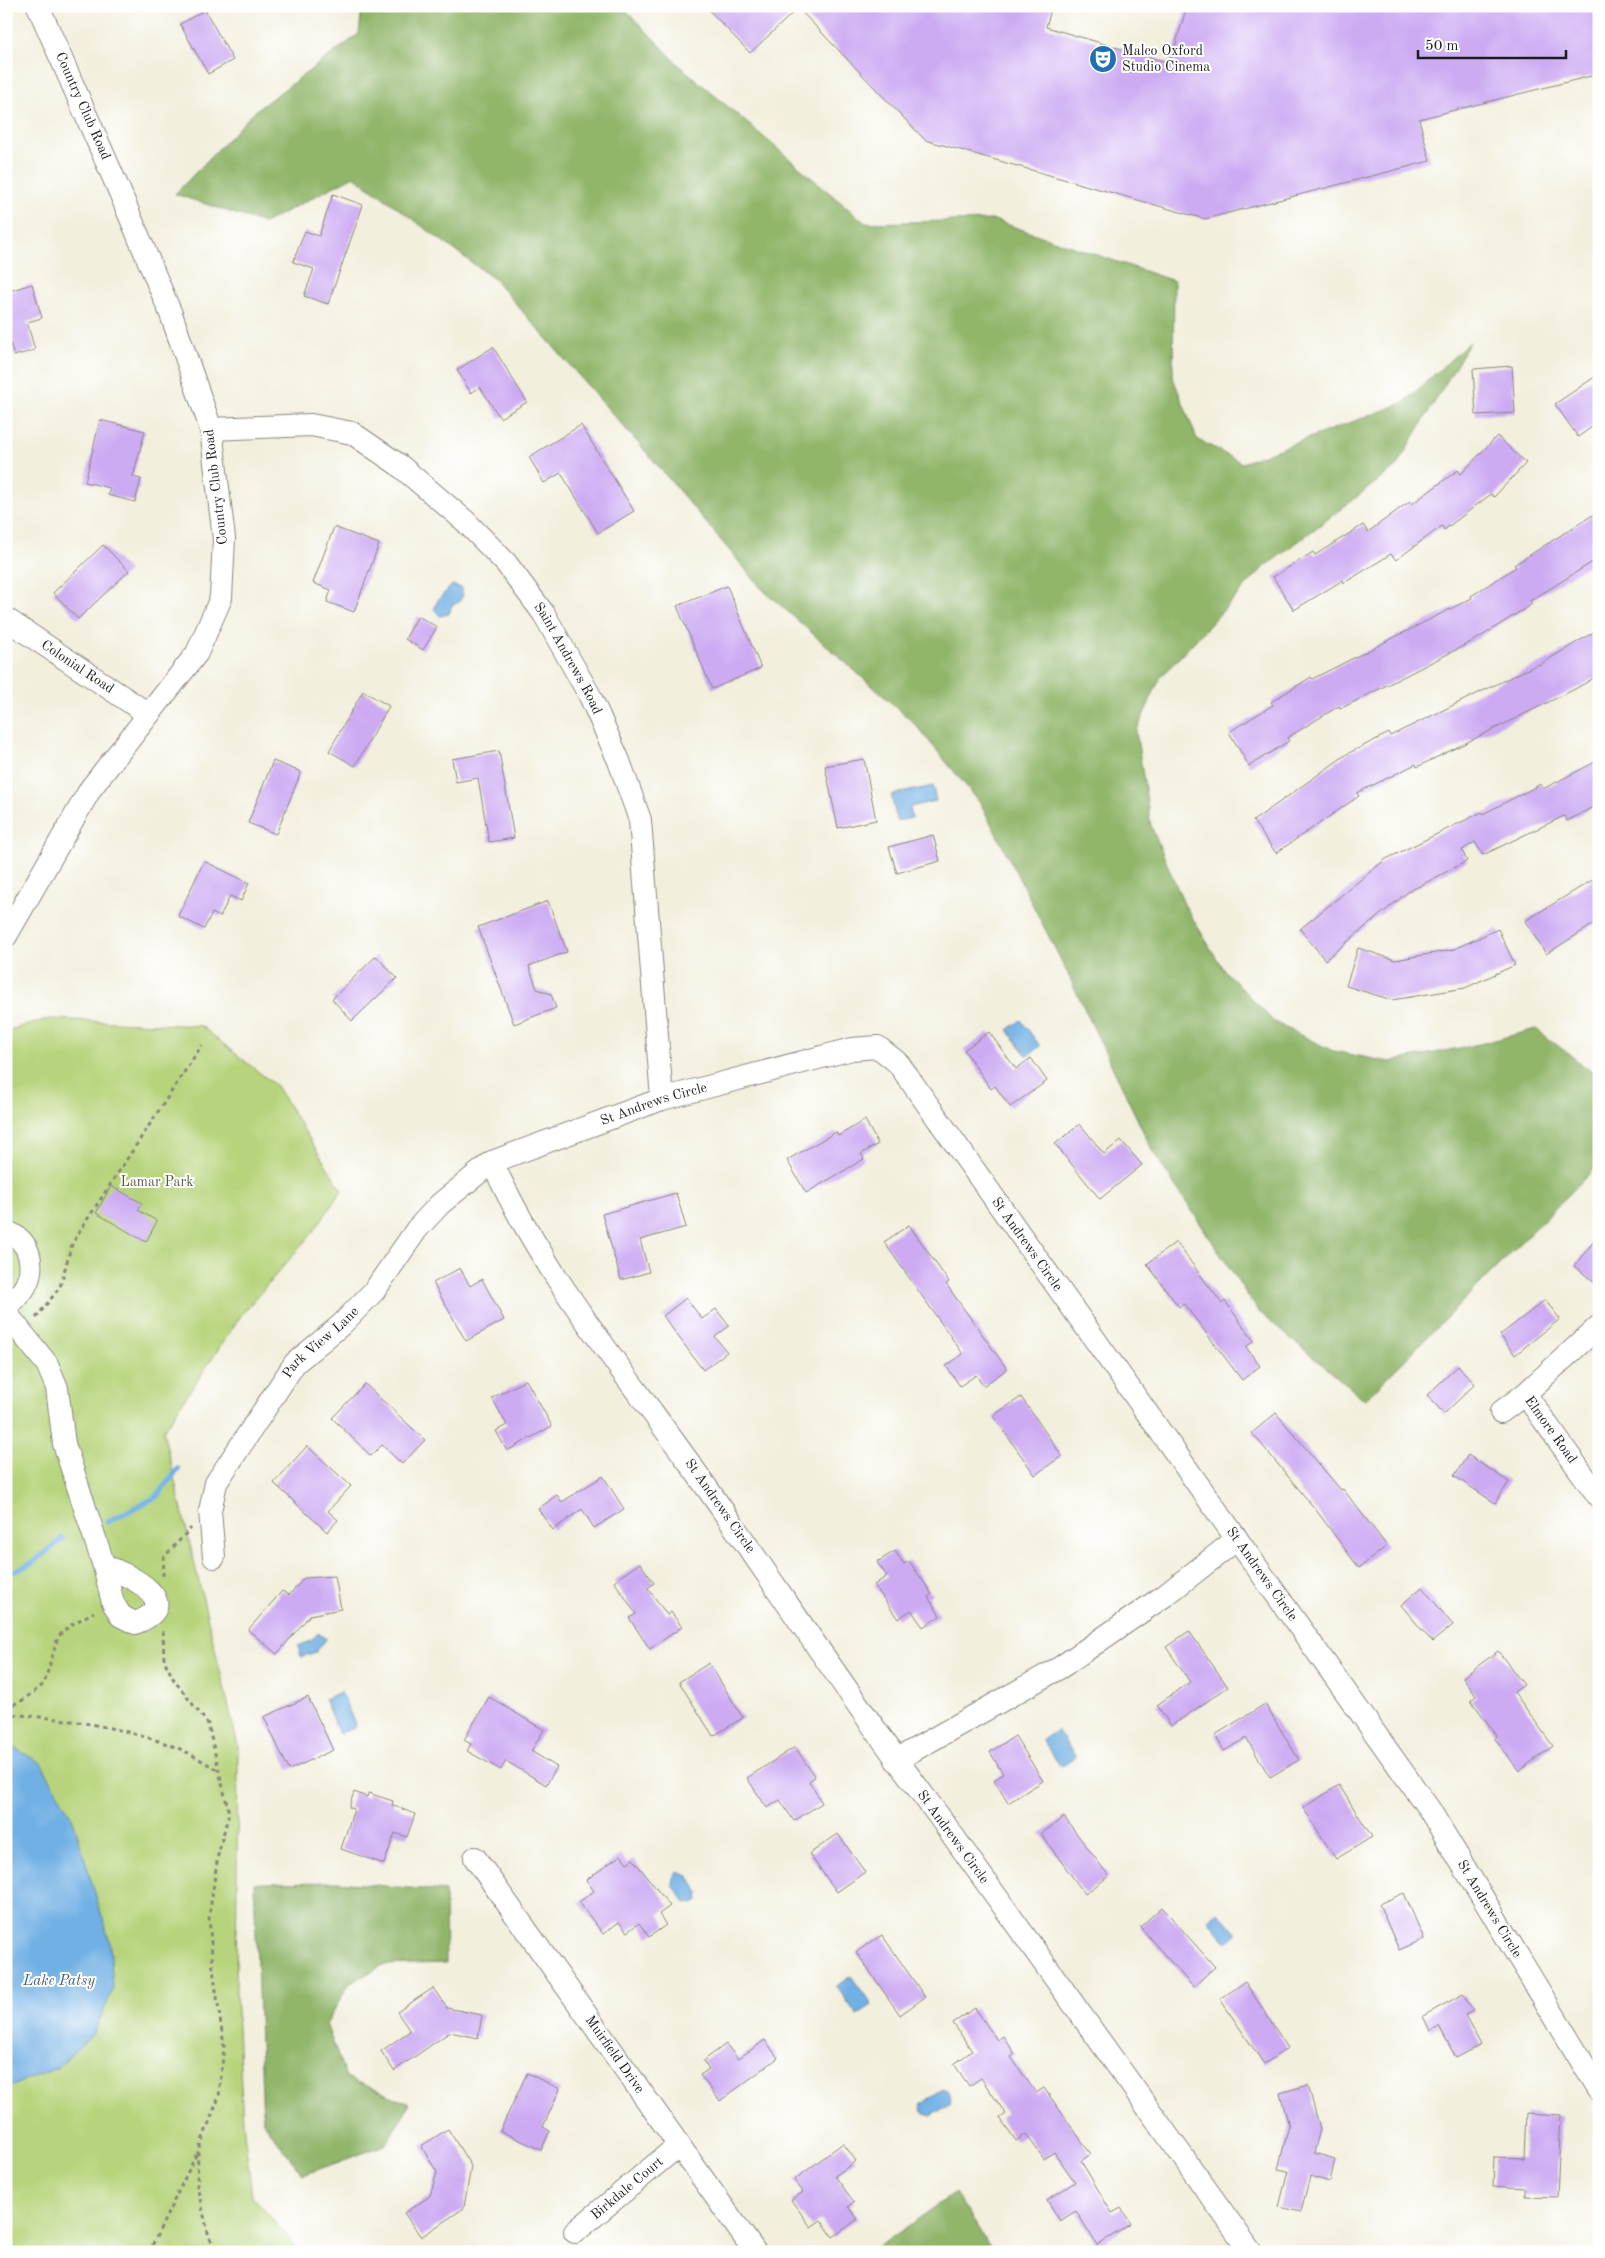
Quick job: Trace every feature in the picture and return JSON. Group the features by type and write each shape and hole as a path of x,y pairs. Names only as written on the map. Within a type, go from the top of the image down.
{"street":[{"name":"Country Club Road","path":"6,936 91,788 197,653 221,598 224,539 211,429 171,314 38,6"},
{"name":"Saint Andrews Road","path":"211,429 311,425 352,433 399,466 465,521 506,563 544,614 590,696 619,760 640,820 662,1099"},
{"name":"Colonial Road","path":"6,619 148,714"},
{"name":"St Andrews Circle","path":"1251,2252 986,1880 896,1760 711,1493 566,1290 510,1202 492,1162 662,1099 852,1049 878,1047 898,1063 1429,1809 1599,2090"},
{"name":"Park View Lane","path":"214,1557 210,1511 216,1483 296,1363 341,1325 374,1291 417,1228 440,1204 492,1162"},
{"path":"6,1232 15,1235 26,1245 30,1258 30,1272 24,1289 6,1307"},
{"path":"12,1321 47,1364 57,1388 64,1444 104,1566 113,1603 121,1616 135,1623 152,1615 156,1608 156,1598 150,1590 123,1572 104,1566"},
{"name":"Elmore Road","path":"1599,1326 1525,1394 1599,1497"},
{"path":"1501,1412 1525,1394"},
{"path":"896,1760 1061,1667 1167,1594 1237,1539"},
{"name":"Muirfield Drive","path":"475,1858 755,2252"},
{"name":"Birkdale Court","path":"575,2232 679,2145"}],"path":[{"path":"12,1321 34,1320 60,1286 71,1247 79,1232 202,1045"},
{"path":"166,1584 163,1576 164,1557 210,1511"},
{"path":"6,1708 23,1700 44,1684 58,1638 69,1626 113,1603"},
{"path":"149,2252 198,2151 219,2097 224,2046 213,1969 209,1917 218,1855 229,1813 208,1724 174,1680 164,1660 163,1632 165,1623"},
{"path":"6,1714 58,1718 131,1734 178,1749 218,1770"},
{"path":"198,2151 198,2186 209,2237 218,2252"}],"green space":[{"path":"362,6 622,6 680,66 865,223 994,220 1174,281 1173,378 1197,439 1242,463 1403,403 1470,342 1396,467 1262,569 1160,678 1136,732 1151,826 1184,904 1223,969 1274,1022 1333,1051 1389,1062 1480,1044 1536,1029 1596,1075 1599,1074 1599,1164 1365,1400 1258,1311 1153,1152 1065,968 981,804 914,723 762,589 653,460 494,279 354,176 264,223 175,194 255,111 359,34"},
{"name":"Lamar Park","path":"49,1019 201,1026 276,1086 342,1190 314,1231 242,1314 163,1431 238,1746 236,1991 243,2123 252,2196 301,2252 6,2252 6,1031"},
{"path":"337,1882 445,1891 446,1963 383,1965 349,1984 326,2024 346,2077 410,2104 385,2145 303,2175 263,2122 254,1883"},
{"path":"955,2193 994,2252 871,2252"}],"water":[{"path":"452,585 461,588 463,595 459,602 452,605 449,614 440,616 434,609 438,600"},
{"path":"933,786 936,801 910,807 912,818 897,821 891,795"},
{"path":"1021,1020 1040,1046 1027,1056 1008,1030"},
{"path":"318,1633 326,1639 316,1652 301,1657 298,1646 311,1641"},
{"path":"341,1692 356,1727 339,1734 324,1699"},
{"path":"1057,1730 1076,1757 1061,1767 1042,1740"},
{"name":"Lake Patsy","path":"6,1743 41,1763 73,1820 110,1943 113,1989 94,2033 57,2068 6,2088"},
{"path":"678,1871 688,1875 699,1893 698,1900 692,1904 685,1902 673,1885 674,1876"},
{"path":"1218,1912 1237,1934 1227,1942 1208,1920"},
{"path":"851,1976 872,2005 857,2015 836,1986"},
{"path":"942,2089 947,2091 951,2097 950,2104 931,2116 925,2114 921,2110 922,2104"}],"building":[{"path":"705,6 1052,6 1046,27 1170,63 1187,6 1599,6 1599,74 1419,119 1430,161 1205,219 925,140 798,8 750,53"},
{"path":"205,10 233,60 208,74 180,24"},
{"path":"333,194 363,205 328,304 304,296 314,269 293,262 305,231 319,236"},
{"path":"32,284 42,318 27,322 35,350 14,356 6,329 6,292"},
{"path":"493,347 527,402 500,418 480,387 471,393 457,370"},
{"path":"1512,366 1515,413 1476,415 1473,369"},
{"path":"1599,374 1599,422 1578,437 1555,404"},
{"path":"100,420 145,431 133,477 141,479 135,502 108,495 110,488 85,482"},
{"path":"581,425 634,511 598,533 561,473 544,483 529,457"},
{"path":"1497,436 1526,463 1494,497 1491,494 1444,530 1442,526 1396,560 1391,554 1344,583 1343,580 1294,610 1273,577 1313,552 1315,555 1363,525 1368,532 1410,501 1412,504 1458,470 1461,474"},
{"path":"1599,511 1599,558 1530,601 1532,604 1477,639 1340,709 1339,706 1287,738 1289,741 1249,766 1229,732 1273,705 1271,702 1311,677 1312,679 1472,598 1471,596 1516,567 1514,565"},
{"path":"334,527 379,544 354,612 327,602 331,590 313,583"},
{"path":"103,545 129,571 78,619 53,593"},
{"path":"727,586 761,668 712,689 677,606"},
{"path":"418,616 437,627 423,650 405,639"},
{"path":"1599,629 1599,675 1575,689 1417,767 1416,764 1357,793 1359,796 1276,853 1253,821 1347,754 1389,733 1390,736 1539,665"},
{"path":"363,691 389,706 355,766 329,751"},
{"path":"499,751 514,838 489,842 478,778 456,782 452,759"},
{"path":"864,759 876,820 838,828 825,766"},
{"path":"1599,760 1599,804 1567,821 1564,816 1483,855 1475,842 1462,850 1467,861 1408,892 1325,960 1300,929 1386,859 1482,812 1483,814 1541,784 1543,789"},
{"path":"273,761 301,772 276,834 248,823"},
{"path":"933,835 940,861 897,873 889,847"},
{"path":"204,861 249,883 241,901 230,896 220,917 212,913 204,929 178,916"},
{"path":"1599,876 1599,921 1546,954 1525,921"},
{"path":"548,901 567,952 529,966 537,989 551,994 556,1008 514,1024 478,927"},
{"path":"1498,929 1515,965 1465,988 1392,1000 1346,986 1358,948 1395,960 1452,950"},
{"path":"376,956 397,978 352,1021 332,999"},
{"path":"989,1032 1016,1069 1031,1058 1047,1081 1010,1107 995,1086 991,1089 964,1050"},
{"path":"865,1120 878,1144 861,1154 864,1159 806,1193 787,1160 836,1132 838,1136"},
{"path":"1080,1124 1104,1154 1121,1140 1142,1165 1100,1199 1055,1144"},
{"path":"111,1186 142,1203 138,1210 157,1221 146,1242 96,1213"},
{"path":"676,1193 686,1227 640,1240 649,1272 621,1280 602,1214"},
{"path":"909,1225 949,1282 946,1284 1007,1369 983,1386 976,1375 960,1386 946,1366 963,1354 884,1242"},
{"path":"1599,1235 1599,1286 1574,1266"},
{"path":"1176,1242 1222,1304 1225,1301 1254,1341 1246,1347 1260,1366 1242,1380 1184,1304 1179,1307 1147,1264"},
{"path":"460,1268 470,1286 482,1279 504,1320 466,1341 433,1283"},
{"path":"686,1298 702,1319 716,1309 729,1326 715,1337 727,1352 703,1370 663,1316"},
{"path":"1545,1300 1560,1319 1515,1355 1500,1335"},
{"path":"1458,1366 1475,1384 1444,1414 1427,1395"},
{"path":"526,1380 552,1426 507,1451 496,1431 507,1425 492,1398"},
{"path":"365,1384 425,1440 402,1464 382,1445 371,1456 332,1418"},
{"path":"1021,1397 1062,1456 1035,1475 993,1416"},
{"path":"1276,1413 1341,1490 1343,1489 1387,1546 1359,1568 1316,1510 1252,1433"},
{"path":"307,1446 351,1486 328,1511 338,1520 327,1532 274,1483"},
{"path":"1468,1455 1509,1482 1495,1503 1454,1476"},
{"path":"603,1476 624,1509 594,1528 582,1509 553,1530 538,1509 557,1495 562,1502"},
{"path":"895,1551 904,1564 909,1561 932,1594 928,1597 940,1616 923,1627 911,1610 898,1619 874,1585 887,1576 877,1562"},
{"path":"640,1563 654,1583 648,1588 667,1615 671,1612 682,1627 650,1649 629,1618 636,1614 614,1581"},
{"path":"335,1576 341,1609 310,1615 277,1654 248,1630 282,1591 289,1595 304,1578"},
{"path":"1422,1587 1453,1625 1432,1642 1401,1605"},
{"path":"1189,1631 1228,1687 1171,1726 1157,1705 1190,1682 1166,1647"},
{"path":"1498,1651 1524,1685 1514,1692 1553,1746 1519,1771 1495,1739 1497,1736 1471,1700 1476,1696 1463,1677"},
{"path":"709,1663 743,1718 713,1736 679,1682"},
{"path":"308,1697 333,1750 289,1770 264,1717"},
{"path":"489,1697 544,1730 531,1751 557,1767 546,1785 506,1761 501,1770 467,1751 471,1744 464,1740"},
{"path":"1265,1704 1299,1760 1270,1777 1246,1738 1224,1751 1215,1735"},
{"path":"1015,1736 1043,1781 1008,1803 994,1780 1003,1774 990,1752"},
{"path":"795,1747 815,1777 809,1781 822,1803 794,1821 780,1800 767,1808 747,1778"},
{"path":"1339,1785 1372,1837 1336,1859 1303,1808"},
{"path":"354,1792 367,1797 368,1793 393,1801 392,1805 415,1814 407,1837 395,1833 384,1864 341,1849 354,1809 349,1807"},
{"path":"1064,1817 1109,1876 1085,1894 1041,1834"},
{"path":"838,1834 865,1872 837,1892 809,1854"},
{"path":"621,1855 627,1863 633,1859 670,1906 659,1914 666,1925 649,1937 639,1923 627,1932 619,1922 603,1934 579,1902 594,1891 586,1880"},
{"path":"1404,1893 1424,1939 1399,1950 1379,1904"},
{"path":"1162,1907 1215,1967 1193,1987 1140,1927"},
{"path":"882,1935 925,1997 900,2015 856,1952"},
{"path":"1245,1982 1288,2048 1264,2064 1220,1999"},
{"path":"433,1988 447,2008 482,2015 478,2038 450,2032 394,2071 381,2051 410,2031 397,2012"},
{"path":"1463,1994 1473,2011 1465,2015 1481,2045 1456,2058 1439,2026 1430,2031 1423,2016"},
{"path":"975,2008 997,2040 1003,2036 1015,2054 1011,2057 1036,2093 1044,2088 1091,2154 1081,2161 1112,2213 1121,2208 1131,2224 1097,2245 1076,2211 1060,2221 1047,2200 1075,2182 1054,2152 1044,2159 1026,2134 1016,2141 1000,2118 1006,2114 981,2078 969,2086 954,2064 972,2051 953,2023"},
{"path":"765,2040 778,2058 720,2101 700,2075 709,2069 703,2061 726,2044 738,2059"},
{"path":"527,2073 560,2089 543,2127 550,2131 541,2150 500,2131"},
{"path":"1308,2085 1320,2129 1314,2153 1335,2159 1330,2182 1310,2176 1301,2212 1279,2207 1288,2171 1278,2169 1289,2126 1280,2093"},
{"path":"1526,2113 1561,2115 1557,2197 1525,2196 1525,2188 1493,2186 1494,2157 1524,2158"},
{"path":"448,2129 471,2166 464,2208 421,2237 404,2213 430,2196 437,2172 421,2146"},
{"path":"843,2143 856,2161 835,2176 854,2202 848,2206 858,2219 833,2237 821,2220 811,2227 791,2200 803,2192 794,2180"}],"waterway":[{"path":"107,1522 156,1497 178,1469"},
{"path":"6,1575 32,1563 62,1539"}],"place":[{"name":"Malco Oxford Studio Cinema","path":"1103,59"}]}
